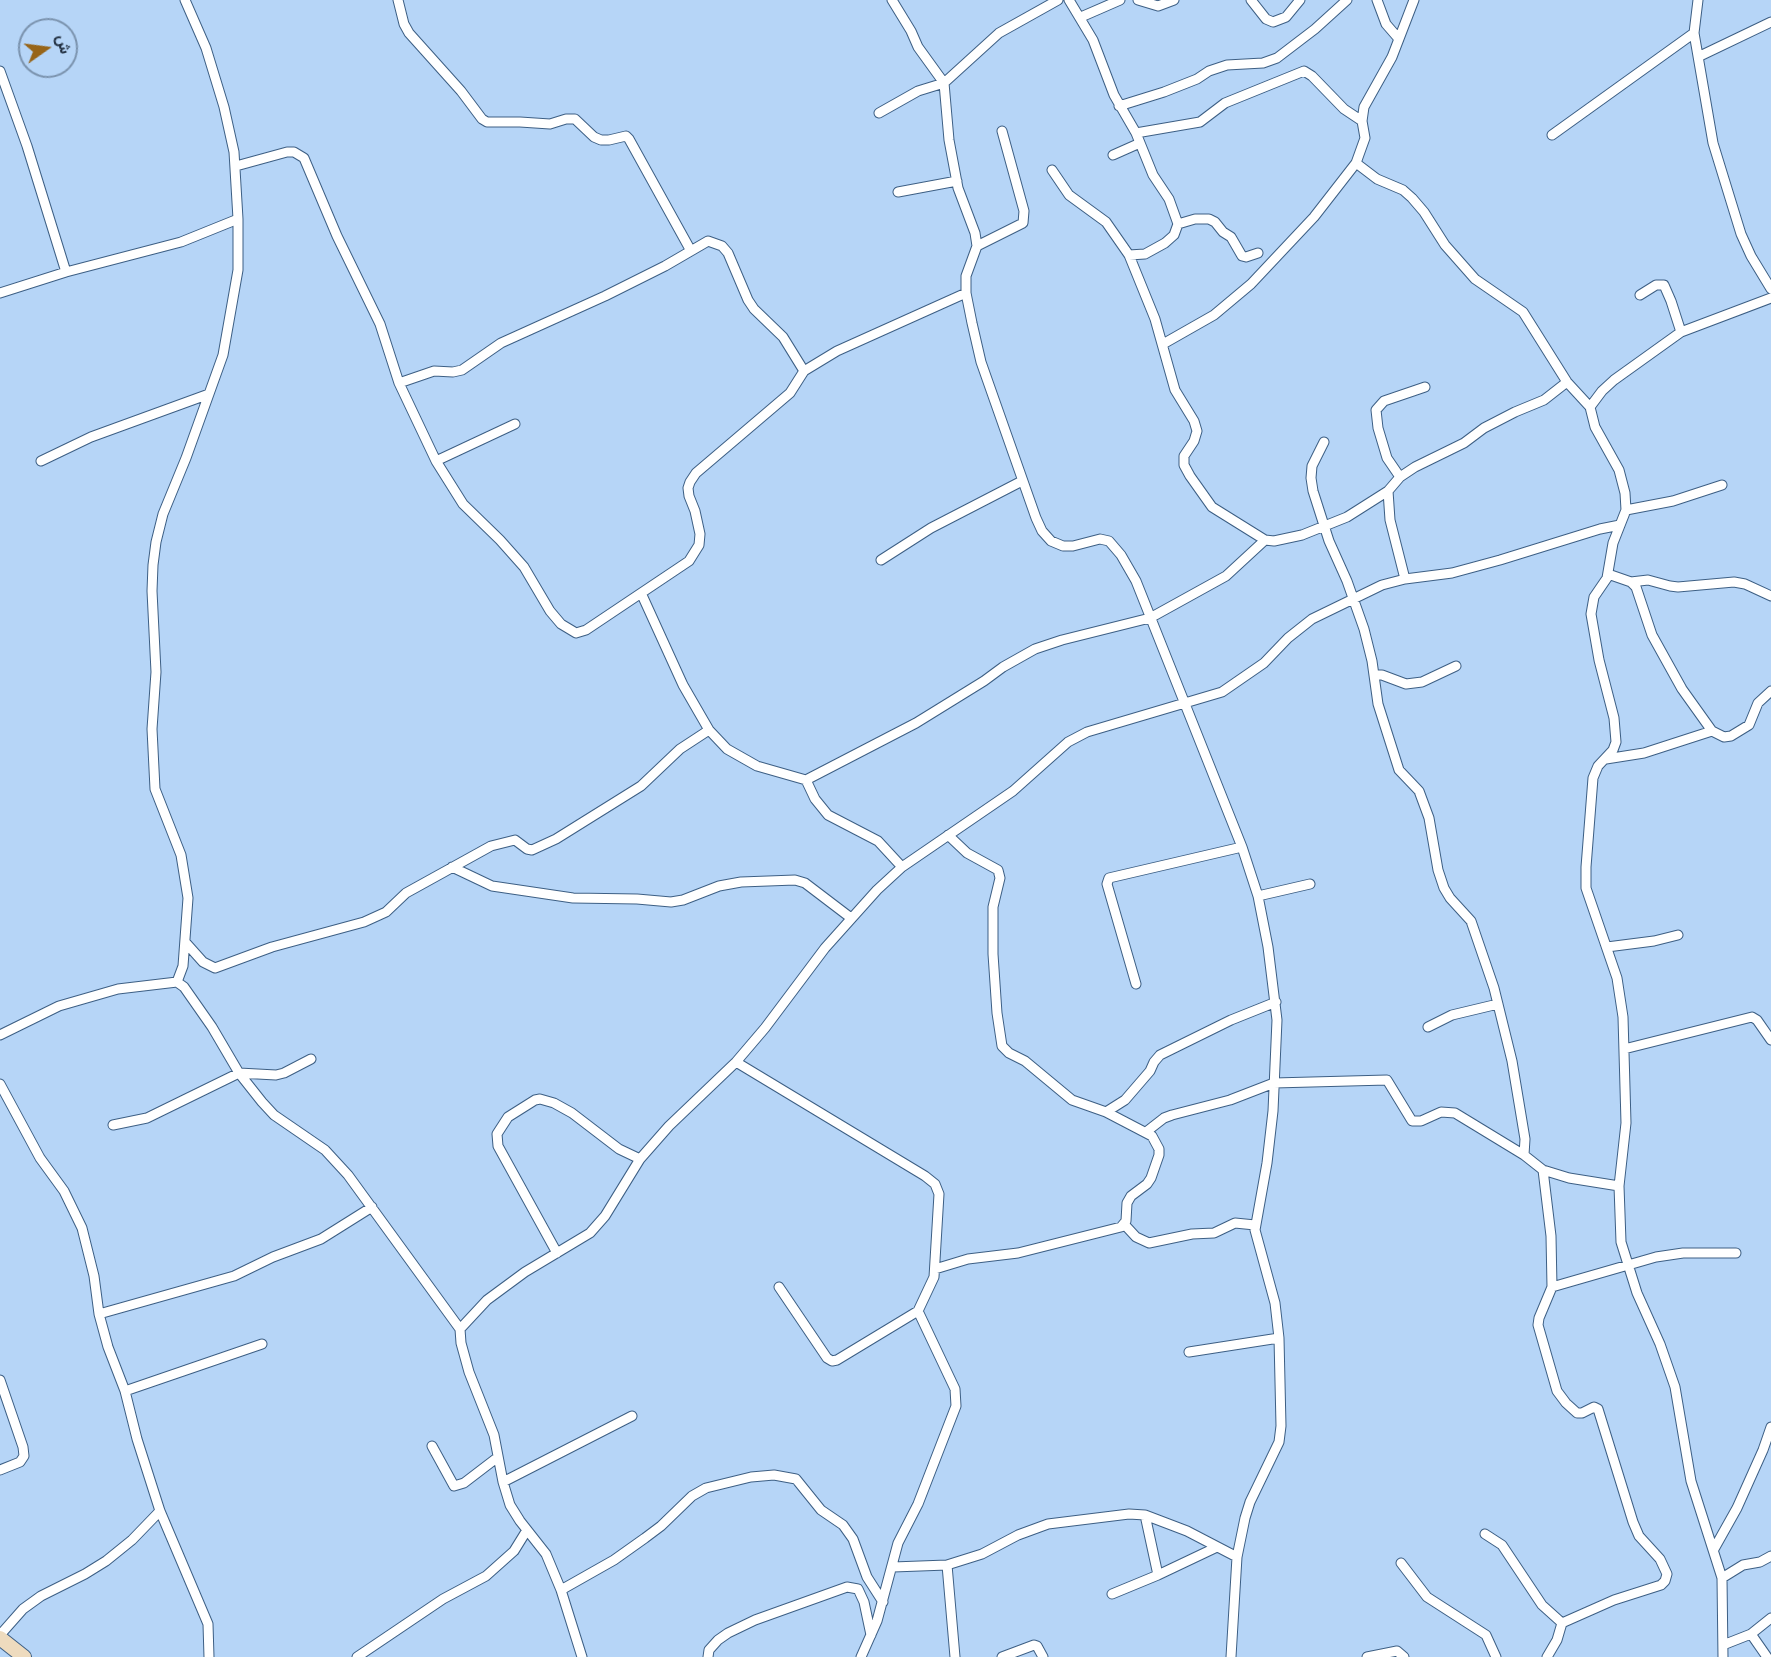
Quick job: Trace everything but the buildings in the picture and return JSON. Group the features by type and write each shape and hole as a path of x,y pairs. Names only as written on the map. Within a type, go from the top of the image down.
{"main road":[{"path":"0,1636 24,1657"}],"street":[{"path":"177,982 183,966 188,898 178,845 156,789 153,766 152,729 156,672 152,591 156,542 163,514 223,355 238,270 236,166 207,48 185,0"},
{"path":"398,0 404,24 409,33 487,122 550,124 572,118 579,121 594,137 601,140 626,136 691,251"},
{"path":"892,0 918,47 944,83 949,140 957,181 975,233 977,246 966,276 966,293 981,362 1036,518 1042,531 1051,541 1062,546 1073,546 1100,539 1116,546 1136,581 1242,847 1258,896 1276,1002 1274,1083 1267,1163 1255,1225 1275,1303 1279,1338 1281,1426 1279,1442 1250,1502 1245,1518 1238,1557 1231,1657"},
{"path":"879,113 918,91 944,83 999,33 1044,4 1058,0"},
{"path":"1069,0 1081,17 1100,56 1119,106 1136,133 1147,162 1169,198 1178,224 1174,235 1165,243 1145,254 1129,255"},
{"path":"1081,17 1120,0"},
{"path":"1138,0 1158,6 1174,0"},
{"path":"1251,0 1266,19 1273,22 1286,17 1300,0"},
{"path":"1119,106 1164,92 1227,65 1263,63 1277,58 1316,29 1347,0"},
{"path":"1377,0 1386,24 1399,39"},
{"path":"1163,344 1214,315 1251,284 1314,217 1356,163 1365,138 1362,121 1364,107 1399,39 1414,0"},
{"path":"1698,0 1694,33 1700,56 1713,143 1728,196 1751,256 1771,288"},
{"path":"1700,56 1771,22"},
{"path":"1552,135 1694,33"},
{"path":"0,71 27,146 66,272"},
{"path":"1136,133 1200,122 1226,103 1304,71 1312,76 1344,109 1362,121"},
{"path":"977,246 1023,223 1024,211 1002,131"},
{"path":"1113,155 1140,143"},
{"path":"236,166 287,152 294,152 304,158 337,236 380,324 399,383 436,461 463,504 510,551 529,575 550,611 561,624 579,633 642,595 689,561 699,545 700,534 688,488 696,473 790,393 804,371 837,351 966,293"},
{"path":"1356,163 1377,179 1407,194 1424,212 1445,245 1475,279 1523,312 1567,382 1590,407 1595,427 1619,470 1625,493 1626,510 1613,543 1608,574 1603,586 1594,597 1591,614 1616,731 1616,742 1613,750 1598,766 1593,778 1585,878 1590,902 1619,985 1623,1017 1626,1124 1619,1186 1619,1224 1627,1265 1675,1386 1691,1481 1722,1578 1724,1657"},
{"path":"1052,170 1069,195 1106,222 1129,255 1155,318 1175,390 1194,421 1197,432 1184,456 1184,465 1190,476 1212,507 1264,540 1287,540 1347,517 1388,490 1400,477 1421,464 1464,443 1505,417 1544,400 1567,382"},
{"path":"898,192 957,181"},
{"path":"0,293 66,272 181,242 238,219"},
{"path":"1178,224 1194,219 1209,219 1231,237 1242,256 1258,253"},
{"path":"399,383 434,370 453,372 462,370 501,343 605,296 708,241 722,246 728,253 748,300 754,309 783,337 804,371"},
{"path":"1640,295 1656,285 1664,285 1681,332"},
{"path":"1590,407 1602,390 1614,380 1681,332 1771,298"},
{"path":"1400,477 1388,458 1378,428 1376,410 1384,401 1425,387"},
{"path":"41,461 91,437 209,394"},
{"path":"436,461 515,424"},
{"path":"1324,442 1316,455 1311,478 1325,526 1353,599 1372,661 1378,704 1399,770 1419,791 1429,818 1438,870 1444,888 1471,921 1494,988 1512,1061 1524,1130 1526,1149 1524,1155"},
{"path":"881,560 931,528 1022,481"},
{"path":"1626,510 1673,501 1722,485"},
{"path":"1388,490 1390,520 1405,579"},
{"path":"460,1329 487,1300 525,1272 590,1233 605,1216 640,1159 669,1126 736,1062 765,1028 805,972 852,918 902,867 1013,790 1068,742 1087,732 1222,692 1264,663 1288,638 1312,619 1382,585 1405,579 1452,573 1620,525"},
{"path":"642,595 683,686 709,730 728,749 757,766 806,780 916,723 1016,658 1062,640 1150,618 1226,576 1264,540"},
{"path":"1608,574 1631,582 1648,580 1670,586 1734,582 1745,584 1771,596"},
{"path":"1631,582 1638,592 1652,635 1682,689 1712,731 1724,737 1742,731 1749,725 1758,703 1771,691"},
{"path":"1374,675 1382,675 1406,684 1422,682 1456,666"},
{"path":"186,943 203,962 215,968 272,947 364,922 386,912 406,893 491,846 517,841 532,850 556,839 641,786 680,749 709,730"},
{"path":"1606,759 1644,753 1712,731"},
{"path":"806,780 815,799 828,815 878,841 902,867"},
{"path":"935,1269 968,1259 1018,1253 1118,1228 1124,1224 1127,1203 1131,1196 1147,1184 1160,1155 1152,1136 1106,1112 1072,1100 1025,1061 1009,1053 1002,1046 993,954 993,907 1000,878 998,870 967,853 948,835"},
{"path":"1136,984 1107,884 1109,878 1242,847"},
{"path":"452,867 492,886 573,898 671,902 719,885 795,880 805,883 852,918"},
{"path":"1258,896 1310,884"},
{"path":"1607,947 1654,941 1678,935"},
{"path":"0,1035 58,1006 91,996 118,989 177,982 183,987 212,1027 239,1073 274,1115 325,1150 348,1175 460,1329 461,1343 469,1372 494,1435 503,1482 510,1504 546,1554 561,1590 579,1656"},
{"path":"1106,1112 1125,1100 1150,1071 1160,1055 1231,1020 1276,1002"},
{"path":"1428,1027 1452,1015 1498,1004"},
{"path":"1624,1049 1752,1017 1757,1020 1771,1040"},
{"path":"113,1125 147,1118 239,1073 276,1075 311,1059"},
{"path":"736,1062 900,1160 935,1184 939,1194 934,1277 918,1311 837,1360 832,1361 827,1358 779,1287"},
{"path":"1146,1132 1164,1118 1230,1100 1274,1083 1387,1080 1412,1121 1421,1121 1441,1112 1455,1113 1524,1155 1543,1170 1569,1178 1619,1186"},
{"path":"0,1084 40,1158 64,1191 82,1228 108,1347 125,1391 137,1439 160,1511 208,1624 209,1657"},
{"path":"557,1253 498,1146 497,1134 508,1117 535,1100 554,1103 572,1113 619,1149 640,1159"},
{"path":"1543,1170 1551,1236 1552,1287 1540,1312 1538,1325 1557,1391 1577,1413 1594,1407 1598,1409 1633,1522 1639,1536 1660,1559 1667,1574 1661,1585 1614,1600 1562,1623 1557,1640 1547,1657"},
{"path":"99,1314 234,1276 267,1260 321,1239 372,1207"},
{"path":"1124,1224 1136,1237 1149,1243 1192,1234 1214,1233 1232,1223 1255,1225"},
{"path":"1552,1287 1656,1257 1683,1253 1736,1253"},
{"path":"861,1657 883,1602 898,1543 918,1503 956,1406 955,1389 918,1311"},
{"path":"1189,1352 1279,1338"},
{"path":"125,1391 262,1344"},
{"path":"0,1380 24,1456 20,1462 0,1470"},
{"path":"503,1482 632,1416"},
{"path":"1714,1549 1768,1447 1771,1427"},
{"path":"432,1446 454,1486 464,1483 498,1456"},
{"path":"561,1590 614,1560 661,1526 692,1496 706,1488 751,1477 774,1475 796,1479 821,1510 843,1525 853,1539 867,1577 883,1602"},
{"path":"0,1636 23,1609 41,1596 106,1561 132,1540 160,1511"},
{"path":"893,1567 947,1564 982,1554 1018,1535 1048,1524 1130,1514 1145,1515 1187,1531 1238,1557"},
{"path":"1145,1515 1158,1575"},
{"path":"357,1657 443,1599 486,1576 514,1551 527,1530"},
{"path":"1485,1534 1502,1545 1542,1605 1562,1623"},
{"path":"1112,1594 1216,1547"},
{"path":"1722,1578 1743,1564 1760,1562 1771,1556"},
{"path":"1401,1563 1427,1597 1486,1635 1496,1657"},
{"path":"947,1564 955,1657"},
{"path":"708,1657 709,1650 728,1633 755,1620 847,1587 858,1589 864,1602 871,1635"},
{"path":"1724,1646 1751,1634 1771,1618"},
{"path":"1751,1634 1767,1657"},
{"path":"1002,1657 1034,1645 1043,1657"},
{"path":"1367,1657 1397,1651 1404,1657"}]}
